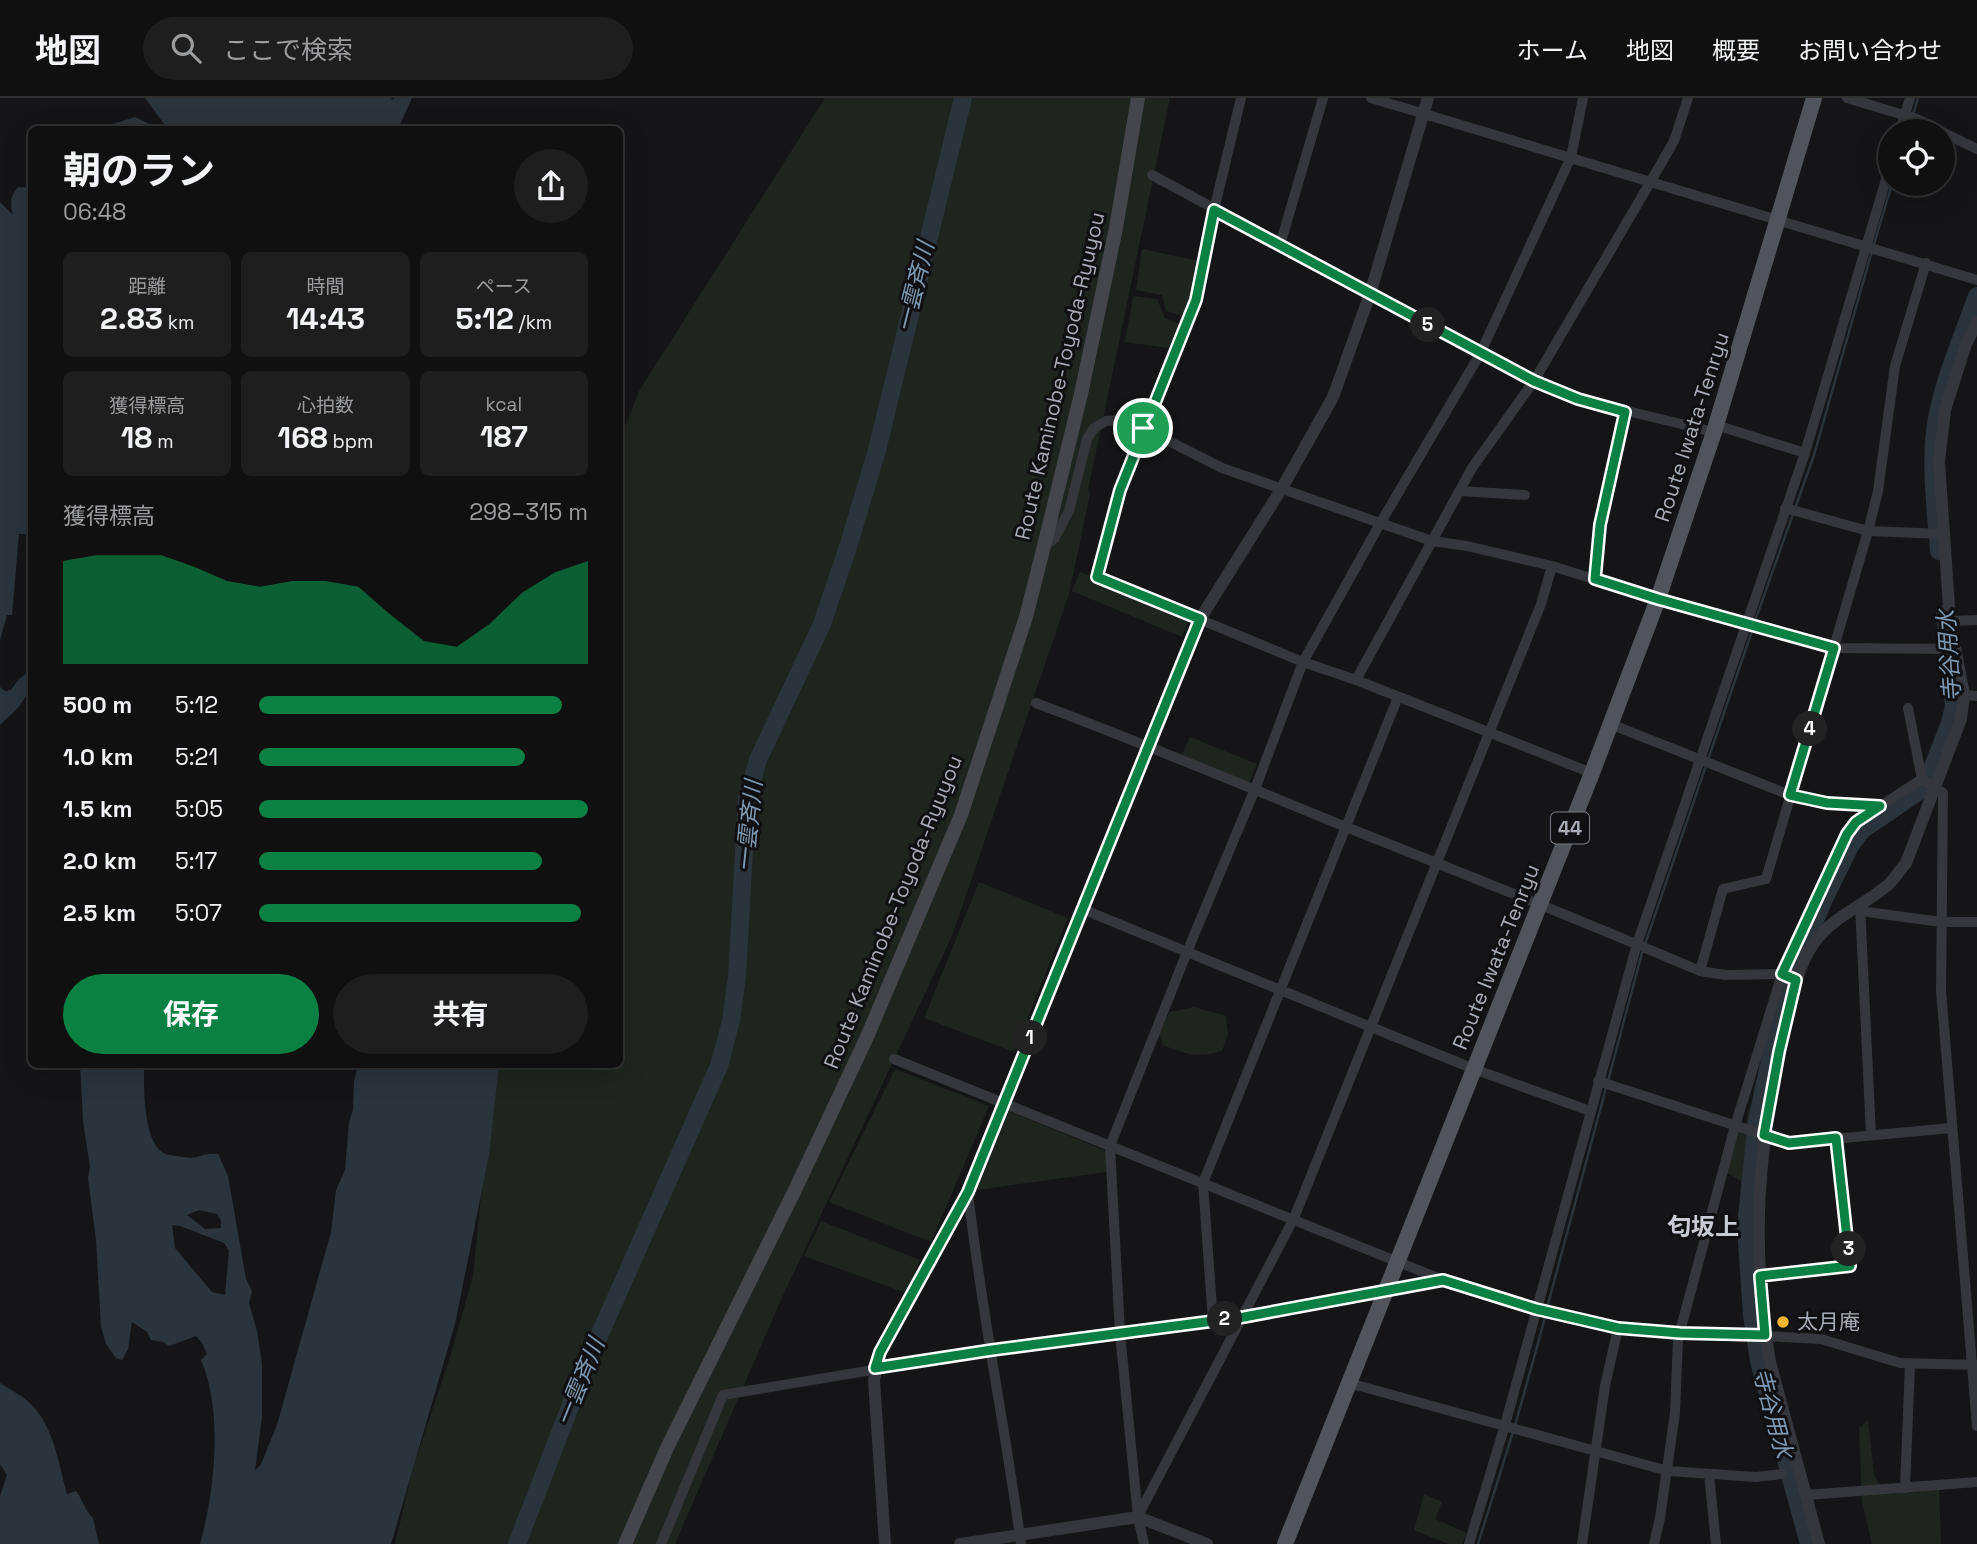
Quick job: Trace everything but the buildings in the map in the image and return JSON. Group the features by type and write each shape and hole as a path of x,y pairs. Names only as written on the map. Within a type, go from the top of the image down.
{"main road":[{"name":"Route Kaminobe-Toyoda-Ryuyou","path":"625,1544 667,1448 795,1191 861,1048 961,815 1026,617 1044,546 1111,254 1138,98"},
{"name":"Route Iwata-Tenryu","path":"1285,1544 1592,773 1658,599 1715,428 1814,98"}],"street":[{"path":"1241,98 1196,300 1120,490 1097,577 1303,662 1356,680 1592,773"},
{"path":"1280,245 1323,98"},
{"path":"1371,98 1977,280"},
{"path":"885,1544 873,1380 880,1352 968,1192 1200,619 1282,488 1333,397 1370,294 1428,98"},
{"path":"1144,1544 1138,1517 1120,1333 1110,1146 1186,952 1255,789 1303,662 1381,522 1480,354 1571,157 1583,98"},
{"path":"1356,680 1472,468 1534,381 1674,141 1688,98"},
{"path":"1847,98 1912,119"},
{"path":"1904,119 1910,98"},
{"path":"1955,138 1977,149"},
{"path":"1152,176 1534,381 1578,399 1625,412 1715,428 1805,453"},
{"path":"1469,1544 1637,944 1805,453 1881,196"},
{"path":"1700,971 1723,889 1766,879 1868,531 1878,491 1895,366 1926,263"},
{"path":"1819,1544 1765,1335 1757,1209 1764,1135 1796,980 1813,944 1827,928 1860,908 1891,883 1906,863 1970,696 1950,621 1939,463 1945,410 1966,344 1977,322"},
{"path":"1595,579 1600,525 1625,412"},
{"path":"1044,546 1054,540 1069,511 1087,439 1094,428 1106,421 1119,420 1143,428 1222,468 1432,541 1467,546 1552,566 1834,648 1956,649"},
{"path":"1460,491 1525,495"},
{"path":"1785,508 1868,531 1944,534"},
{"path":"1138,1517 1294,1218 1541,604 1552,566"},
{"path":"1950,621 1977,620"},
{"path":"1213,1321 1203,1183 1398,697"},
{"path":"1036,703 1148,745 1540,903 1700,971 1725,975 1782,974 1796,980"},
{"path":"1908,708 1922,779 1943,793 1941,990 1977,1426"},
{"path":"1610,724 1790,795 1827,803 1880,806"},
{"path":"1654,1544 1668,1471 1680,1333 1735,1126 1782,974 1847,834 1856,822 1922,779"},
{"path":"1860,908 1941,922 1977,922"},
{"path":"1860,908 1871,1135"},
{"path":"1082,909 1474,1069 1590,1111"},
{"path":"894,1059 1443,1280 1536,1309 1618,1328 1821,1339 1878,1359 1910,1364 1974,1365"},
{"path":"1598,1081 1789,1143 1952,1128"},
{"path":"1760,1276 1850,1266 1836,1138"},
{"path":"968,1192 979,1286 992,1350 1021,1539"},
{"path":"661,1544 723,1395 992,1350 1244,1317 1443,1280"},
{"path":"1582,1544 1606,1381 1618,1328"},
{"path":"1905,1488 1910,1364"},
{"path":"1349,1383 1668,1471 1756,1477 1782,1474"},
{"path":"1709,1474 1716,1544"},
{"path":"1806,1495 1977,1482"},
{"path":"960,1544 1021,1539 1138,1517 1207,1544"}],"shaded area":[{"path":"145,98 412,98 399,126 166,126"},
{"path":"825,98 1170,98 1088,490 1090,494 1069,594 952,936 780,1302 675,1544 395,1544 413,1468 450,1357 473,1276 494,1068 623,1068 623,431 639,391"},
{"path":"135,117 154,126 106,126"},
{"path":"18,187 28,188 28,534 19,534 12,615 7,615 0,640 0,202 13,215 13,194"},
{"path":"1142,249 1200,261 1197,294 1182,316 1166,311 1162,295 1136,290"},
{"path":"1133,296 1157,299 1165,318 1181,325 1168,348 1125,342"},
{"path":"1080,572 1191,615 1182,637 1072,591"},
{"path":"28,672 28,693 19,707 0,725 0,687 5,691 11,690"},
{"path":"1190,737 1257,764 1249,783 1182,755"},
{"path":"979,882 1068,918 1014,1052 924,1018"},
{"path":"1194,1007 1226,1016 1228,1035 1222,1051 1192,1054 1163,1045 1159,1034 1170,1012"},
{"path":"1776,1027 1761,1129 1753,1268 1741,1270 1741,1181 1725,1172 1737,1127 1746,1125 1748,1111 1754,1102 1755,1086 1765,1059 1770,1028"},
{"path":"80,1068 144,1068 146,1116 149,1130 160,1151 187,1158 218,1154 228,1176 246,1279 252,1291 249,1303 262,1364 262,1417 255,1471 261,1464 277,1425 331,1232 336,1190 345,1170 357,1068 499,1068 489,1155 455,1324 391,1544 200,1544 210,1500 214,1451 212,1403 201,1360 207,1354 196,1336 169,1346 151,1340 147,1332 132,1322 128,1349 122,1360 116,1358 106,1344 101,1327 96,1240 88,1178 90,1167 83,1121","holes":["199,1210 217,1214 221,1228 205,1229 187,1215","172,1225 224,1243 229,1251 225,1295 212,1292 175,1248"]},
{"path":"895,1069 989,1106 931,1242 829,1202"},
{"path":"1009,1111 1106,1151 1106,1172 977,1190"},
{"path":"821,1221 920,1260 906,1293 804,1256"},
{"path":"0,1383 20,1395 42,1419 56,1450 67,1494 76,1491 78,1494 93,1518 99,1544 0,1544 0,1496 7,1475 0,1464"},
{"path":"1868,1420 1874,1475 1882,1489 1939,1485 1941,1544 1872,1544 1862,1501 1859,1428"},
{"path":"1424,1494 1442,1502 1435,1519 1467,1533 1462,1544 1448,1544 1414,1530"}],"waterway":[{"name":"一雲斉川","path":"517,1544 587,1363 719,1066 731,1021 737,976 747,798 758,760 822,624 848,547 877,450 963,98"},
{"path":"1913,115 1918,98"},
{"path":"1874,244 1888,196"},
{"path":"1755,621 1814,455 1872,251"},
{"name":"寺谷用水","path":"1939,551 1933,468 1937,418 1949,371 1977,296"},
{"name":"寺谷用水","path":"1809,1544 1759,1361 1752,1315 1746,1227 1757,1121 1785,990 1824,899 1850,846 1862,830 1925,787 1950,723 1954,706 1945,614"},
{"path":"1608,1081 1642,953 1753,628"},
{"path":"1547,1308 1606,1088"},
{"path":"1515,1426 1546,1314"},
{"path":"1478,1544 1513,1432"}],"place":[{"name":"太月庵","path":"1783,1322"}],"district":[{"name":"匂坂上","path":"1703,1227"}],"route":[{"path":"1214,210 1534,381 1578,399 1625,412 1600,525 1595,579 1834,648 1790,795 1827,803 1880,806 1856,822 1847,834 1782,974 1796,980 1764,1135 1789,1143 1836,1138 1850,1266 1760,1276 1765,1335 1618,1328 1536,1309 1443,1280 1244,1317 875,1368 880,1352 968,1192 1200,619 1097,577 1120,490 1143,428 1196,300 1214,210"}]}
